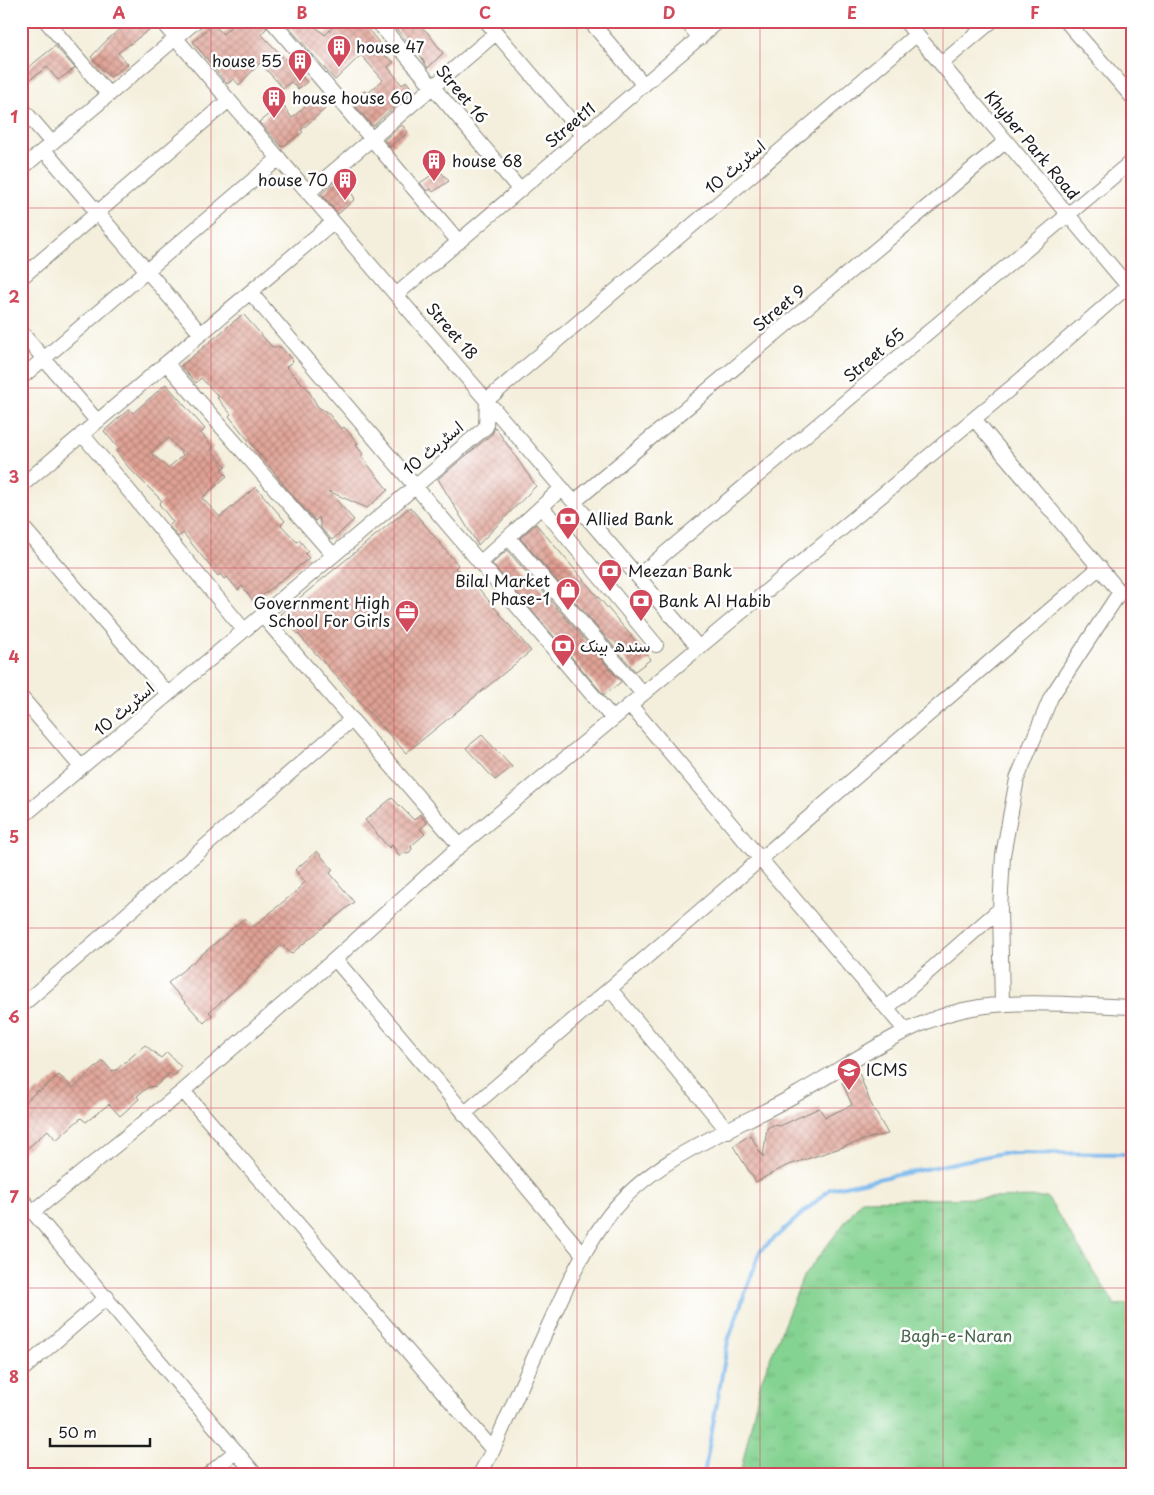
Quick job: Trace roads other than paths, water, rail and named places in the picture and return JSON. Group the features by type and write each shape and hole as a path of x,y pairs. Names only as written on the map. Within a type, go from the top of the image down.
{"street":[{"path":"46,21 109,95"},
{"name":"Street 18","path":"161,21 699,648"},
{"path":"21,169 196,21"},
{"path":"272,21 459,242"},
{"name":"Street 16","path":"377,21 520,190"},
{"path":"486,21 584,136"},
{"path":"590,21 644,85"},
{"path":"686,21 700,38"},
{"name":"Street11","path":"397,294 719,21"},
{"name":"Khyber Park Road","path":"904,21 1130,289"},
{"path":"941,64 992,21"},
{"path":"1066,21 1133,98"},
{"path":"308,193 496,33"},
{"name":"اسٹریٹ 10","path":"21,818 486,427 487,400 916,35"},
{"path":"21,278 229,100"},
{"path":"21,107 48,147 98,212 201,334"},
{"name":"Street 9","path":"574,502 1006,141"},
{"path":"21,378 279,158"},
{"name":"Street 65","path":"638,576 1133,160"},
{"path":"21,486 333,222"},
{"path":"33,1212 183,1090 335,959 460,846 1130,289"},
{"path":"250,292 613,719"},
{"path":"21,332 98,421"},
{"path":"166,363 334,555"},
{"path":"974,419 1120,592 1051,697 1017,779 1003,855 1000,909 1002,1004"},
{"path":"82,434 244,630"},
{"path":"480,563 562,488"},
{"path":"542,507 656,645"},
{"path":"21,525 168,694"},
{"path":"508,537 643,694"},
{"path":"464,1114 1100,567"},
{"path":"262,615 460,846"},
{"path":"21,697 81,767"},
{"path":"630,705 906,1031"},
{"path":"21,1006 352,719"},
{"path":"887,1008 1000,909"},
{"path":"335,959 582,1253"},
{"path":"610,989 728,1130"},
{"path":"480,1474 493,1450 582,1253 609,1214 645,1178 668,1162 797,1095 906,1031 964,1010 1002,1004 1133,1007"},
{"path":"183,1090 493,1450"},
{"path":"21,1198 107,1297 255,1474"},
{"path":"21,1370 107,1297"},
{"path":"209,1474 236,1451"}],"waterway":[{"path":"704,1474 728,1341 760,1251 830,1189 1002,1153 1133,1154"}],"place":[{"name":"house 47","path":"339,68"},
{"name":"house 55","path":"300,82"},
{"name":"house house 60","path":"274,119"},
{"name":"house 68","path":"434,182"},
{"name":"house 70","path":"345,201"},
{"name":"Allied Bank","path":"568,540"},
{"name":"Meezan Bank","path":"610,592"},
{"name":"Bilal Market Phase-1","path":"568,611"},
{"name":"Bank Al Habib","path":"641,622"},
{"name":"Government High School For Girls","path":"407,633"},
{"name":"سندھ بینک","path":"563,667"},
{"name":"ICMS","path":"849,1091"}],"park label":[{"name":"Bagh-e-Naran","path":"956,1336"}]}
